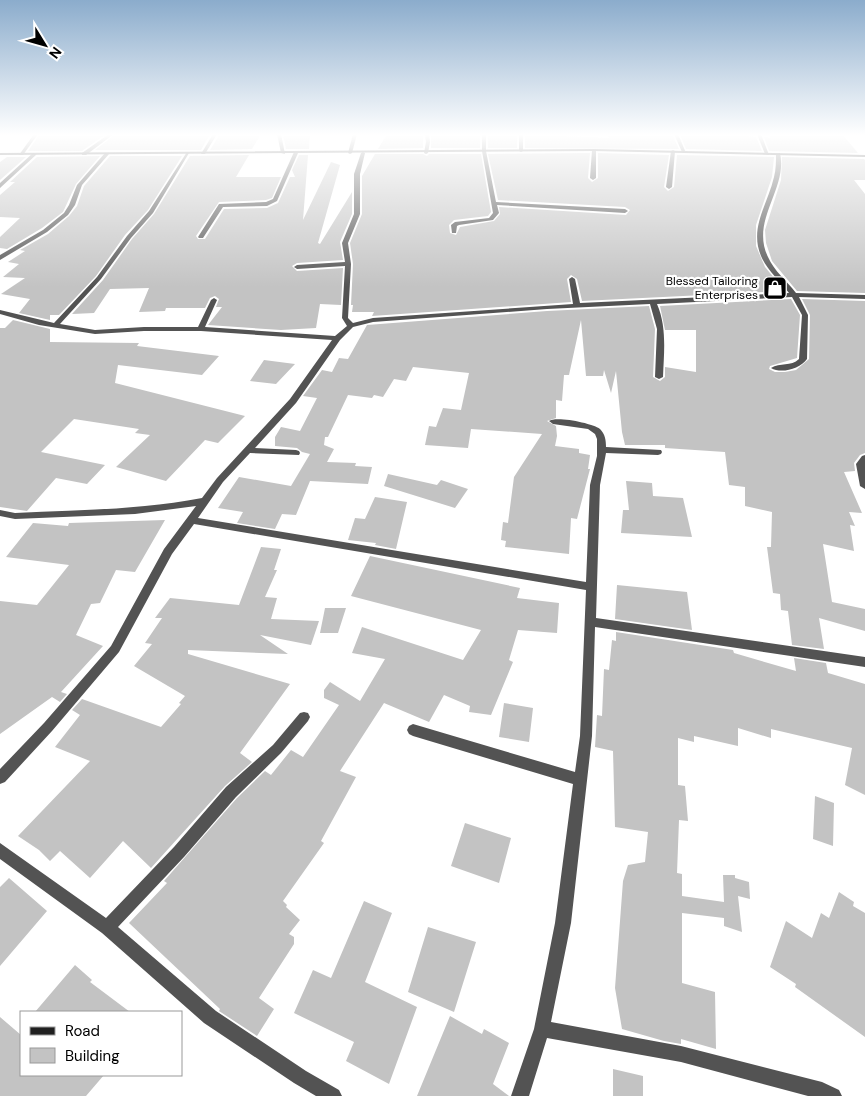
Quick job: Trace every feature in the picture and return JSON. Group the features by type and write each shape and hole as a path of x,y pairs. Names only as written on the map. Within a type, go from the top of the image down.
{"street":[{"path":"0,258 45,231 66,214 80,185"},
{"path":"55,326 100,278 129,237 151,212 167,185"},
{"path":"201,237 221,205 266,204 275,200 282,185"},
{"path":"352,326 345,318 348,264 345,244 357,214 357,185"},
{"path":"454,232 454,225 456,223 493,218 496,213 490,185"},
{"path":"775,368 794,366 803,359 805,315 803,308 764,256 760,246 761,216 776,185"},
{"path":"493,203 624,211"},
{"path":"297,267 348,264"},
{"path":"572,279 577,306"},
{"path":"0,778 48,727 115,649 168,552 220,480 293,401 337,338 352,326 373,320 577,306 792,294 865,297"},
{"path":"201,329 214,300"},
{"path":"654,303 659,314 661,328 659,377"},
{"path":"0,312 55,326 106,333 144,329 201,329 337,338"},
{"path":"0,321 10,315"},
{"path":"520,1096 542,1029 563,923 586,736 595,485 602,450 600,435 596,429 553,421"},
{"path":"248,450 296,453"},
{"path":"602,450 658,452"},
{"path":"865,458 860,464 865,486"},
{"path":"0,513 15,516 113,512 179,507 205,501"},
{"path":"191,520 591,587"},
{"path":"590,622 865,662"},
{"path":"107,928 179,852 232,792 277,749 304,717"},
{"path":"413,730 580,780"},
{"path":"1,853 107,928 210,1017 300,1077 333,1096"},
{"path":"542,1029 681,1054 822,1091 833,1096"}],"building":[{"path":"11,185 75,185 63,212 42,228 7,249 0,248 0,237 20,218 0,217 0,195"},
{"path":"164,185 148,210 125,235 96,276 59,315 50,315 50,320 19,313 30,299 1,294 25,278 3,277 19,264 8,262 25,251 20,250 48,234 69,216 77,206 84,186"},
{"path":"172,185 278,185 272,198 266,200 219,202 196,236 198,239 205,239 224,209 267,208 278,203 286,185 306,185 303,220 320,185 334,185 318,243 320,244 352,192 352,214 340,242 343,260 297,263 292,266 297,271 343,268 341,305 320,304 316,328 281,330 208,325 222,307 216,307 219,299 215,296 210,298 205,308 166,308 165,311 139,312 149,288 110,289 94,313 72,314 103,280 132,239 154,214"},
{"path":"362,185 486,185 491,212 488,216 454,220 449,225 450,233 456,235 460,227 494,221 500,214 499,207 626,215 630,210 625,207 498,200 495,185 664,185 668,191 674,185 769,185 756,225 756,246 765,267 785,291 582,301 577,279 571,275 567,279 571,302 372,316 374,312 352,312 353,264 350,243 362,214"},
{"path":"779,185 858,185 865,194 865,293 797,291 772,261 766,243 765,230"},
{"path":"791,299 800,315 797,358 770,366 769,369 775,372 796,370 809,359 810,315 802,299 865,301 865,453 860,455 854,463 855,471 844,472 862,513 849,512 855,526 850,525 854,551 823,544 832,602 865,609 865,631 819,618 824,649 792,645 788,611 781,610 780,594 773,593 767,547 771,547 772,512 745,506 745,487 729,485 725,452 665,448 665,445 625,445 616,371 611,393 604,370 603,376 586,376 581,320 569,375 564,375 562,401 556,400 556,418 547,421 556,426 555,446 579,449 579,453 590,455 588,469 590,469 577,519 571,518 569,554 505,547 506,541 501,540 503,522 508,523 514,477 542,434 471,429 468,448 425,445 429,426 436,427 443,408 461,410 469,373 413,367 406,381 394,379 383,397 374,395 372,398 348,395 328,437 325,437 324,445 334,449 327,462 356,463 355,466 372,467 368,484 310,481 296,515 282,514 275,529 237,523 243,512 218,508 239,477 291,486 310,454 302,452 297,448 275,446 275,437 281,427 300,431 317,398 303,396 322,370 332,372 339,358 348,359 367,325 547,311 649,306 655,329 653,377 660,381 665,377 665,367 696,372 696,330 665,330 660,306"},
{"path":"13,320 50,329 50,342 139,343 137,346 219,356 202,375 118,365 115,383 245,416 218,443 205,440 166,481 116,467 150,435 135,433 139,429 74,419 41,452 105,465 87,484 56,478 27,511 0,507 0,328 5,328"},
{"path":"264,360 295,364 276,384 250,381"},
{"path":"388,474 437,485 441,480 468,489 455,508 384,486"},
{"path":"626,481 652,483 653,496 683,498 692,537 621,533 623,510 629,510"},
{"path":"375,497 407,502 396,549 375,545 376,543 348,540 355,518 365,519"},
{"path":"165,520 135,572 116,570 100,603 91,604 76,635 103,646 61,692 67,694 60,702 52,697 0,734 0,601 37,605 69,565 6,557 33,523 68,526 69,523"},
{"path":"261,547 281,549 274,570 277,570 265,597 277,598 271,619 319,621 311,645 260,635 288,654 188,650 188,654 290,684 240,753 252,762 225,786 151,868 123,841 90,878 60,851 50,861 39,850 18,836 90,761 55,747 80,715 72,710 82,699 161,727 181,704 179,703 185,696 134,666 152,644 145,643 162,618 155,618 170,598 239,605"},
{"path":"370,556 520,588 517,598 559,603 557,633 518,630 509,660 513,662 491,715 469,712 470,706 444,695 429,722 384,703 340,771 356,777 321,841 324,843 283,901 287,905 286,907 300,920 289,934 294,937 294,944 259,998 274,1009 257,1036 219,1011 220,1009 129,923 167,883 164,881 237,798 265,771 271,775 291,750 303,757 339,705 324,698 324,690 330,682 360,701 385,659 352,653 362,627 463,660 481,630 351,596"},
{"path":"617,585 687,592 692,630 615,619"},
{"path":"325,608 346,608 338,633 320,633"},
{"path":"616,632 733,650 734,653 796,671 794,658 826,663 828,673 865,684 865,795 845,785 852,748 771,729 771,738 738,728 738,746 694,736 694,742 678,738 678,785 685,786 688,821 679,820 677,873 682,874 682,896 724,902 723,875 735,875 735,878 749,882 750,899 738,896 742,932 724,926 724,918 682,913 682,983 715,992 716,1049 681,1039 681,1044 664,1041 622,1029 615,988 623,881 628,865 645,862 648,832 615,827 613,751 595,747 597,715 602,716 604,669 609,670 612,640 616,641"},
{"path":"504,703 533,708 529,742 499,737"},
{"path":"815,796 834,803 833,846 813,839"},
{"path":"465,823 511,838 499,883 451,866"},
{"path":"9,878 47,911 0,966 0,887"},
{"path":"839,892 854,902 853,906 865,913 865,1037 795,987 796,984 770,967 786,921 812,938 821,913 829,918"},
{"path":"364,901 392,913 365,982 417,1007 389,1084 346,1061 354,1042 294,1013 313,970 331,978"},
{"path":"428,927 476,942 454,1012 408,992"},
{"path":"75,965 92,980 90,982 129,1011 36,1011"},
{"path":"450,1016 482,1034 484,1029 509,1043 493,1084 509,1096 417,1096"},
{"path":"0,1017 20,1034 20,1076 103,1076 86,1096 0,1096"},
{"path":"613,1069 643,1076 643,1096 613,1096"}],"place":[{"name":"Blessed Tailoring Enterprises","path":"775,288"}]}
